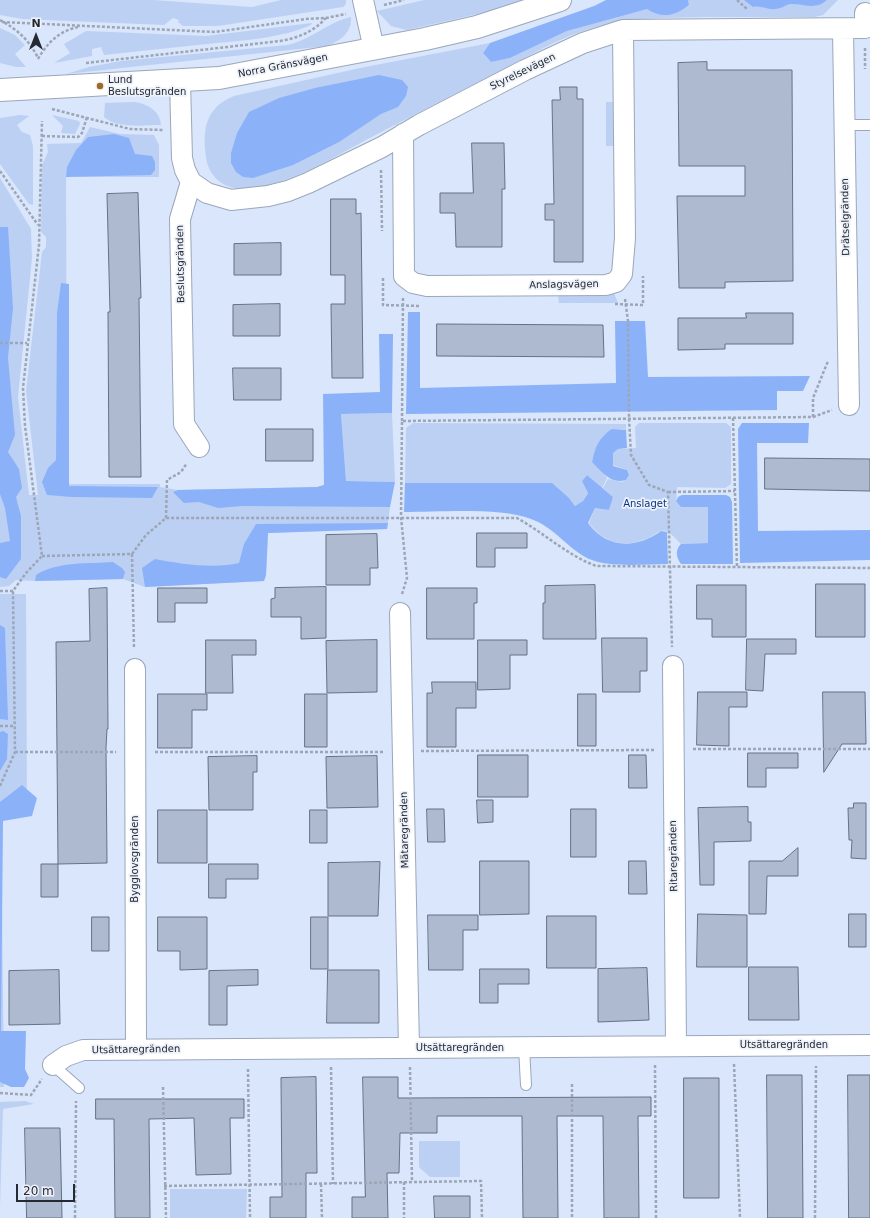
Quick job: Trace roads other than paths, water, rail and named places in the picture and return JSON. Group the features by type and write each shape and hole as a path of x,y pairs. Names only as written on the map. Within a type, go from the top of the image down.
{"street":[{"name":"Norra Gränsvägen","path":"0,90 219,78 374,49 478,27 560,0"},
{"path":"356,6 374,49"},
{"name":"Styrelsevägen","path":"191,182 207,193 231,200 268,196 308,183 382,147 553,56 583,43 624,30 865,28 865,13"},
{"name":"Drätselgränden","path":"843,28 849,404"},
{"name":"Anslagsvägen","path":"404,134 404,276 413,283 427,286 442,286 606,285 616,282 622,274 625,238 624,30"},
{"path":"180,81 180,130 185,170 191,182"},
{"name":"Beslutsgränden","path":"191,182 180,219 184,424 199,447"},
{"name":"Mätaregränden","path":"400,613 409,1048"},
{"name":"Ritaregränden","path":"673,666 672,750 676,1046"},
{"name":"Bygglovsgränden","path":"135,669 134,752 136,1050"},
{"name":"Utsättaregränden","path":"53,1065 66,1056 83,1050 870,1045"}],"lane":[{"path":"845,125 870,125"},
{"path":"524,1047 526,1085"},
{"path":"53,1065 76,1086"}],"place":[{"name":"Lund Beslutsgränden","path":"100,86"}],"park label":[{"name":"Anslaget","path":"645,504"}]}
